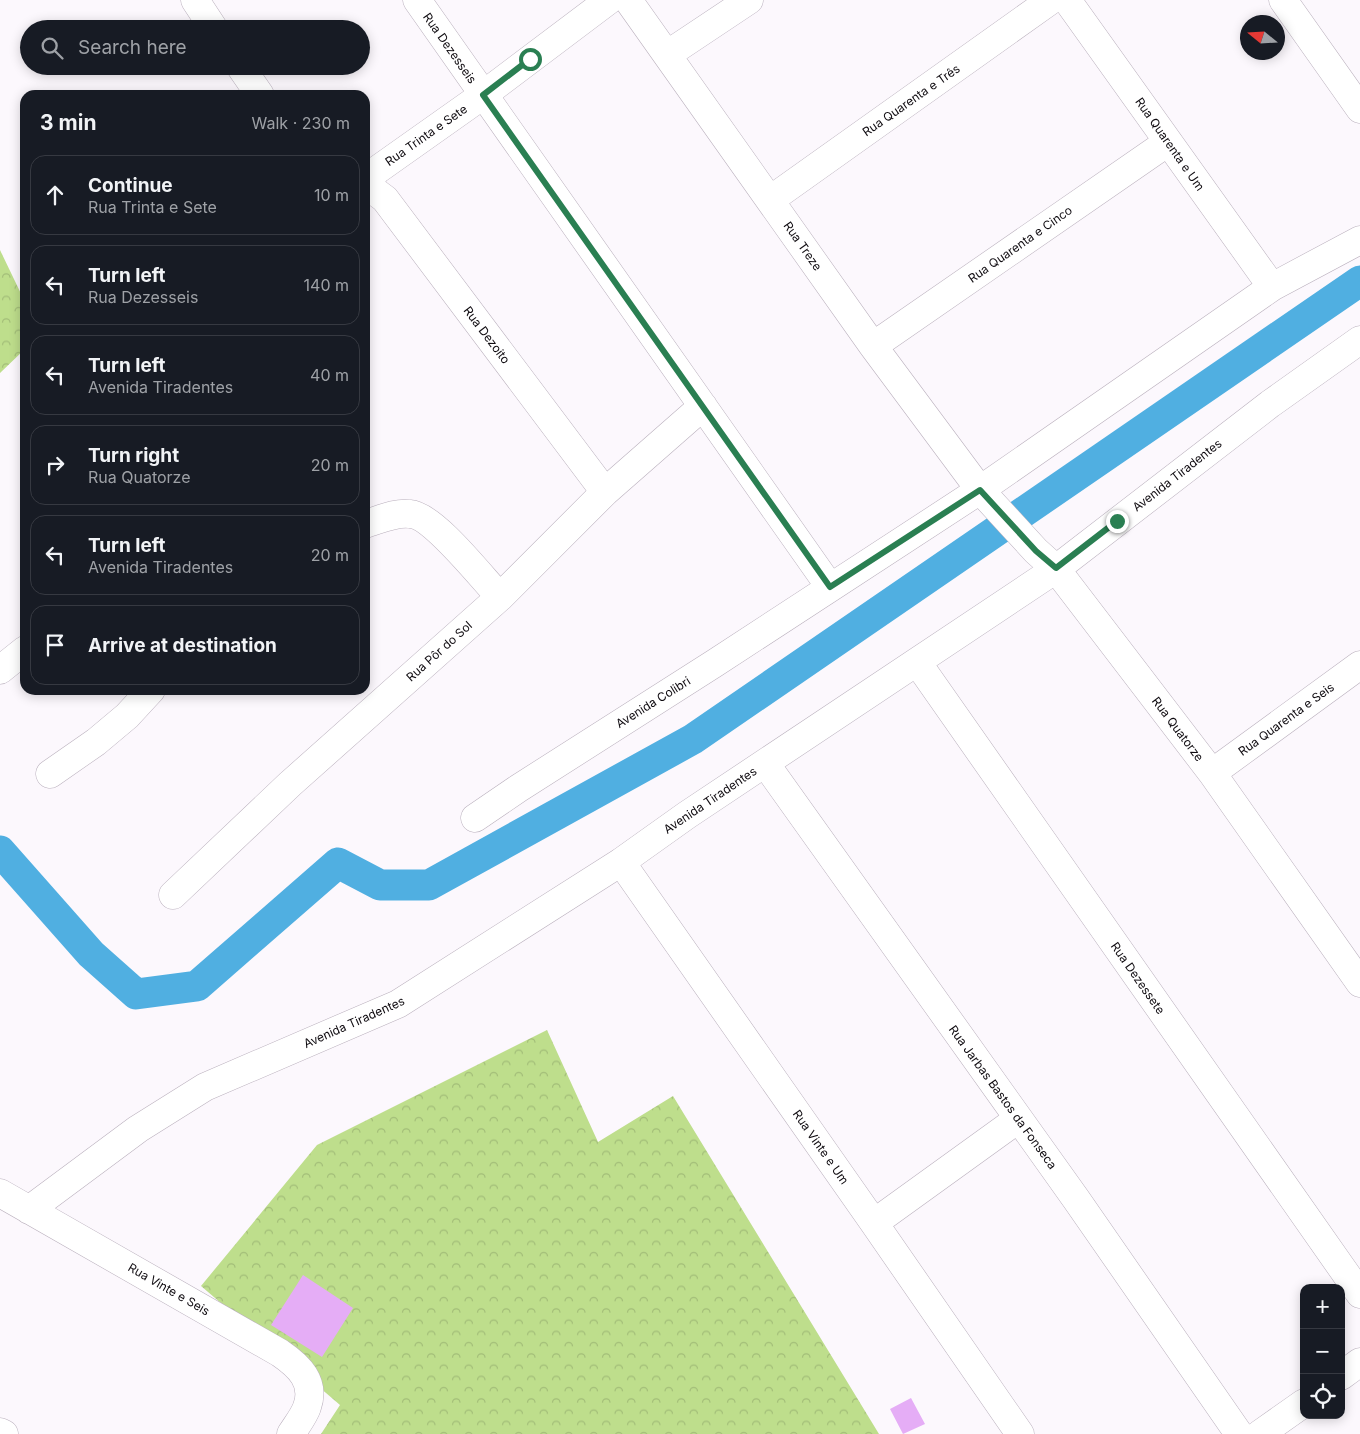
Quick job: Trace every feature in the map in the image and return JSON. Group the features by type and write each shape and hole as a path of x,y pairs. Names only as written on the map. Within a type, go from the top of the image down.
{"street":[{"path":"195,0 208,20"},
{"name":"Rua Dezesseis","path":"417,0 830,587"},
{"name":"Rua Trinta e Sete","path":"370,178 377,170 483,95 609,0"},
{"name":"Rua Treze","path":"628,0 873,346 987,498"},
{"path":"668,54 749,0"},
{"name":"Rua Quarenta e Três","path":"770,200 1051,0"},
{"name":"Rua Quarenta e Um","path":"1067,0 1272,288"},
{"path":"1284,0 1360,108"},
{"path":"246,75 257,90"},
{"name":"Rua Quarenta e Cinco","path":"873,346 1168,142"},
{"name":"Rua Dezoito","path":"370,188 385,199 605,492"},
{"path":"830,587 987,498 1272,288 1360,240"},
{"name":"Avenida Tiradentes","path":"29,1210 138,1129 205,1087 398,1004 621,862 687,815 917,662 1046,560 1360,340"},
{"name":"Rua Pôr do Sol","path":"173,895 290,784 500,597 605,492 703,406"},
{"name":"Rua Quatorze","path":"987,498 1046,560 1212,773 1360,983"},
{"path":"370,522 390,516 410,514 422,517 438,529 500,597"},
{"name":"Avenida Colibri","path":"475,818 716,663 830,587"},
{"path":"0,670 20,654"},
{"name":"Rua Dezessete","path":"917,662 1360,1294"},
{"name":"Rua Quarenta e Seis","path":"1212,773 1358,670"},
{"path":"50,774 96,742 127,716 147,695"},
{"name":"Rua Jarbas Bastos da Fonseca","path":"765,763 1076,1198 1239,1434"},
{"name":"Rua Vinte e Um","path":"621,862 1020,1434"},
{"path":"874,1223 1018,1119"},
{"name":"Rua Vinte e Seis","path":"0,1193 280,1352 296,1363 304,1374 309,1391 307,1407 291,1434"},
{"path":"1344,1374 1360,1362"},
{"path":"1260,1434 1300,1406"},
{"path":"0,1432 4,1434"}],"green space":[{"path":"0,250 20,292 20,354 0,373"},
{"path":"547,1030 598,1142 673,1096 879,1434 321,1434 340,1405 201,1286 317,1145"}],"building":[{"path":"303,1275 353,1308 322,1357 271,1325"},
{"path":"911,1398 925,1424 903,1434 890,1409"}],"waterway":[{"path":"0,851 91,954 136,994 197,986 338,863 380,885 429,885 693,739 1360,281"}],"route":[{"path":"530,59 483,95 830,587 980,490 1036,551 1056,568 1117,521"}]}
